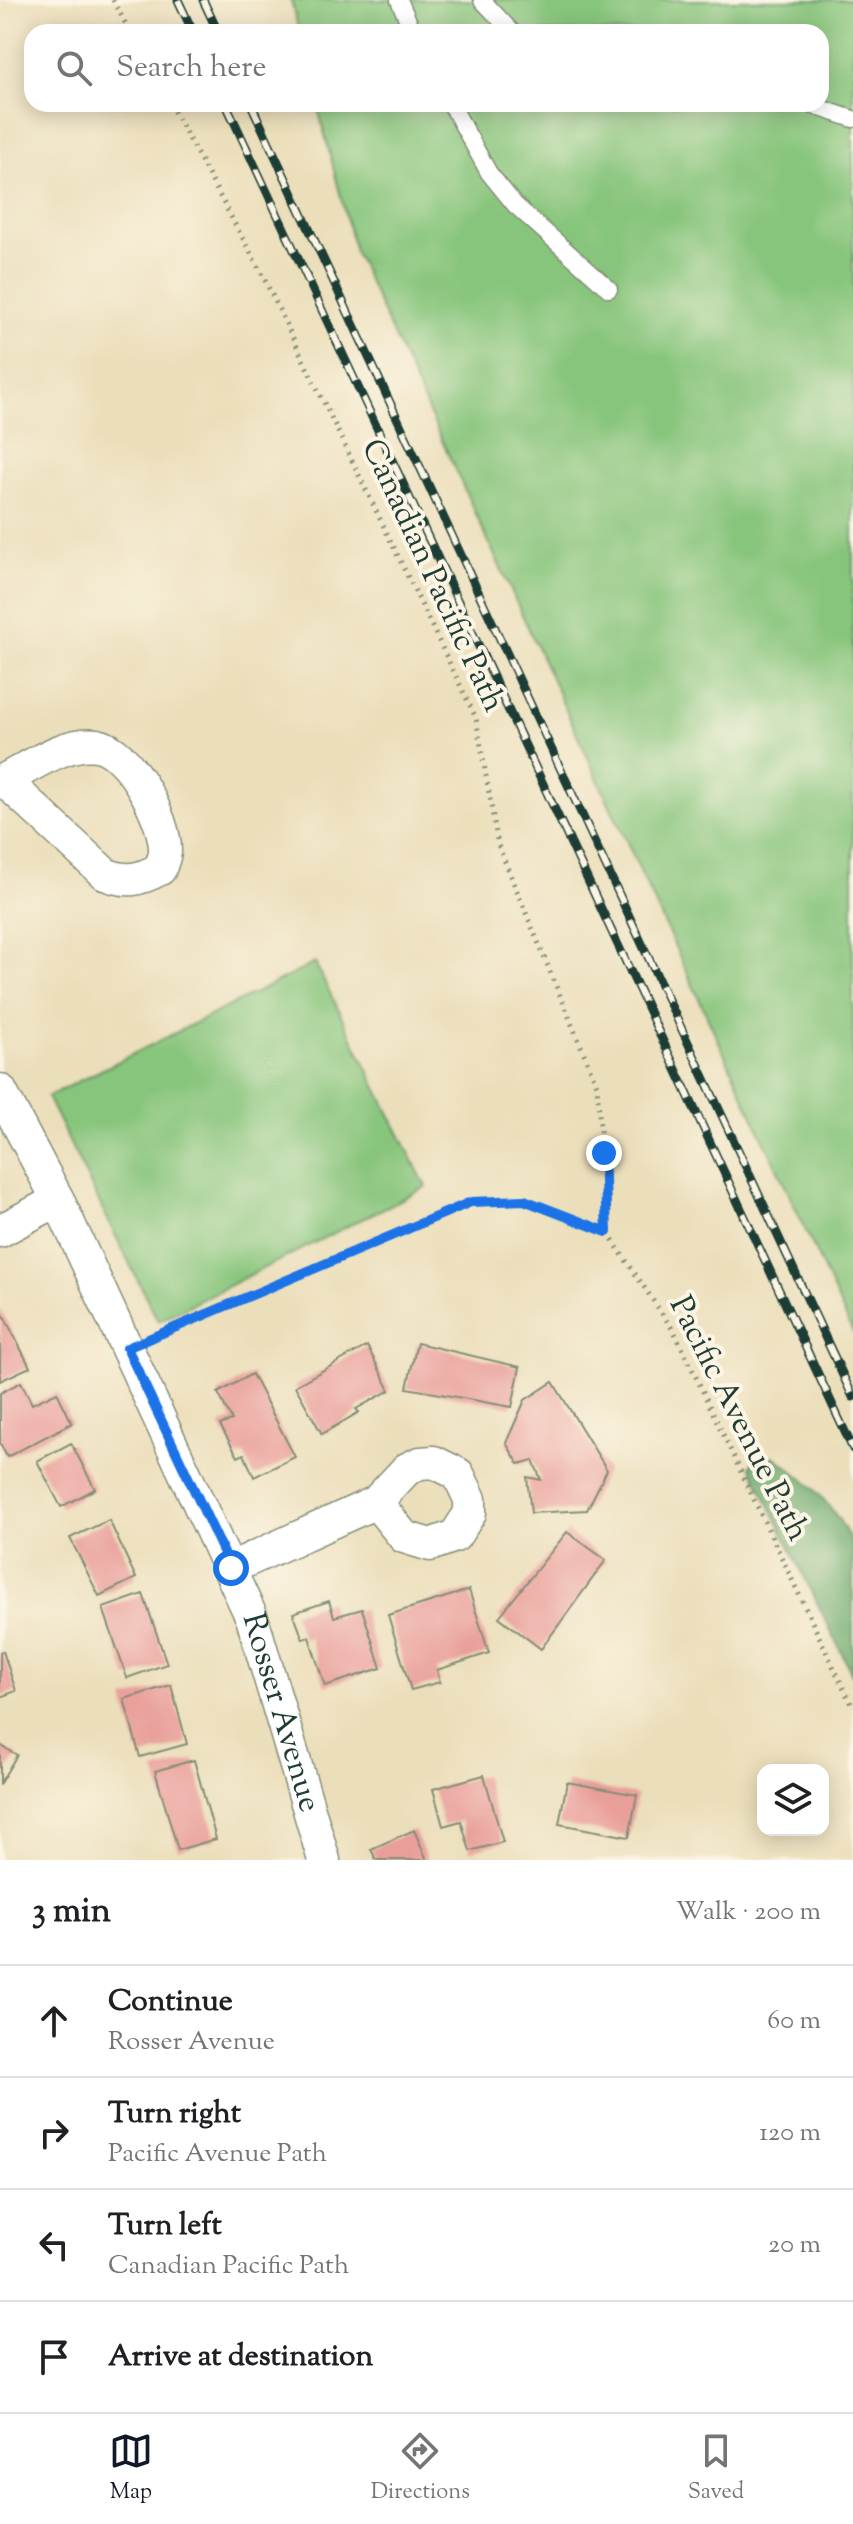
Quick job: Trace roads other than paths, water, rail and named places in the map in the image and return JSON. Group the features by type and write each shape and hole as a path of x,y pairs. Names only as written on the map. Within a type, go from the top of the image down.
{"street":[{"path":"98,745 119,756 133,768 163,832 165,852 160,869 140,880 121,880 105,874 2,781 71,747 98,745"},
{"name":"Rosser Avenue","path":"0,1090 58,1200 231,1568 252,1618 324,1860"},
{"path":"0,1231 58,1200"},
{"path":"231,1568 376,1502"}],"lane":[{"path":"399,0 410,24"},
{"path":"482,0 504,24"},
{"path":"829,111 853,119"},
{"path":"455,112 489,173 515,205 609,289"}],"railway":[{"path":"178,0 189,24"},
{"path":"203,0 214,24"},
{"path":"230,112 853,1449"},
{"path":"255,112 853,1397"}]}
